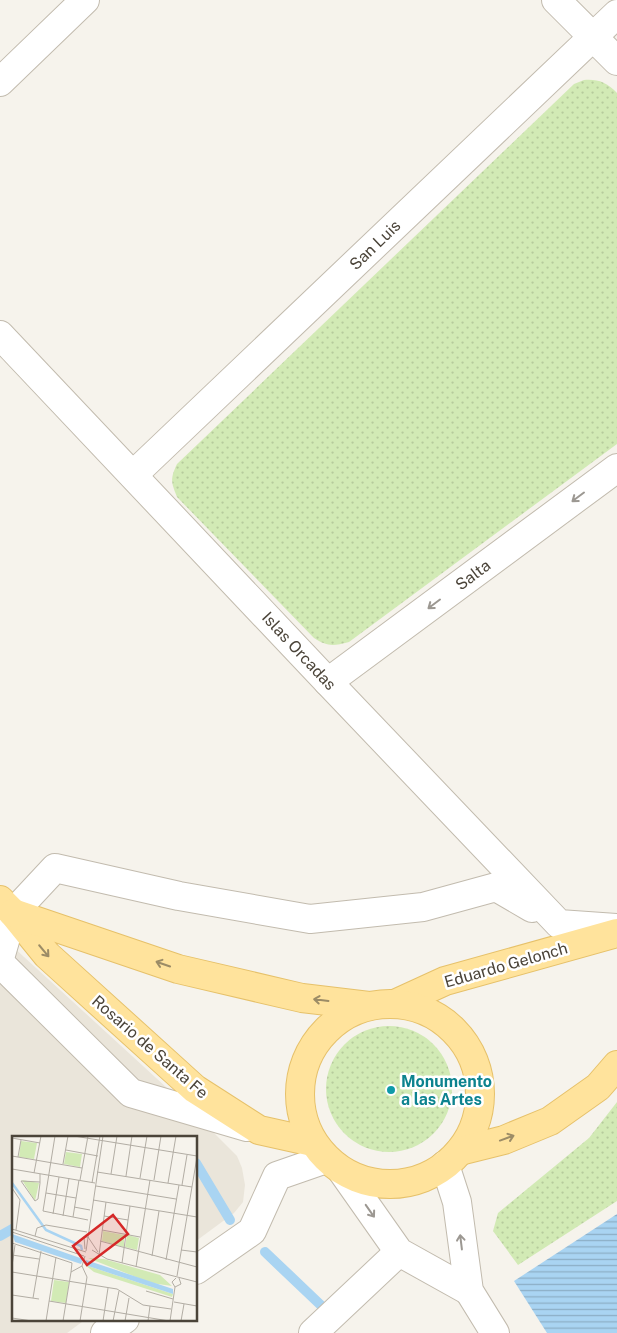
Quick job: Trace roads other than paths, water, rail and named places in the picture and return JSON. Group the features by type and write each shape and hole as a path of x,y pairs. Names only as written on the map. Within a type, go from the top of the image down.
{"main road":[{"path":"7,906 178,969 302,998 369,1006"},
{"name":"Rosario de Santa Fe","path":"7,906 47,955 195,1089 259,1130 327,1157"},
{"name":"Eduardo Gelonch","path":"397,1004 445,981 617,933"},
{"name":"Eduardo Gelonch","path":"327,1157 304,1122 299,1101 300,1080 306,1059 317,1041 331,1025 349,1013 369,1006 397,1004 416,1007 434,1015 450,1026 464,1041 474,1058 479,1077 478,1116 471,1134 453,1158"},
{"path":"327,1157 362,1180 384,1184 406,1183 426,1176 453,1158 550,1121 598,1087 617,1065"}],"street":[{"path":"0,82 85,0"},
{"path":"556,0 617,61"},
{"name":"San Luis","path":"134,475 617,14"},
{"name":"Islas Orcadas","path":"0,335 559,924"},
{"name":"Salta","path":"328,682 617,468"},
{"path":"0,958 7,906 56,868 179,896 310,918 423,907 496,887 559,924 617,928"},
{"path":"0,963 131,1093 259,1130"},
{"path":"198,1269 252,1231 277,1176 327,1157 398,1252 468,1291"},
{"path":"453,1158 468,1291 495,1333"},
{"path":"313,1333 398,1252"},
{"path":"105,1333 123,1320"}],"water":[{"path":"617,1214 617,1333 547,1333 514,1281"}],"waterway":[{"path":"198,1166 230,1220"},
{"path":"0,1236 12,1229"},
{"path":"265,1252 328,1312"}],"place":[{"name":"Monumento a las Artes","path":"391,1090"}]}
